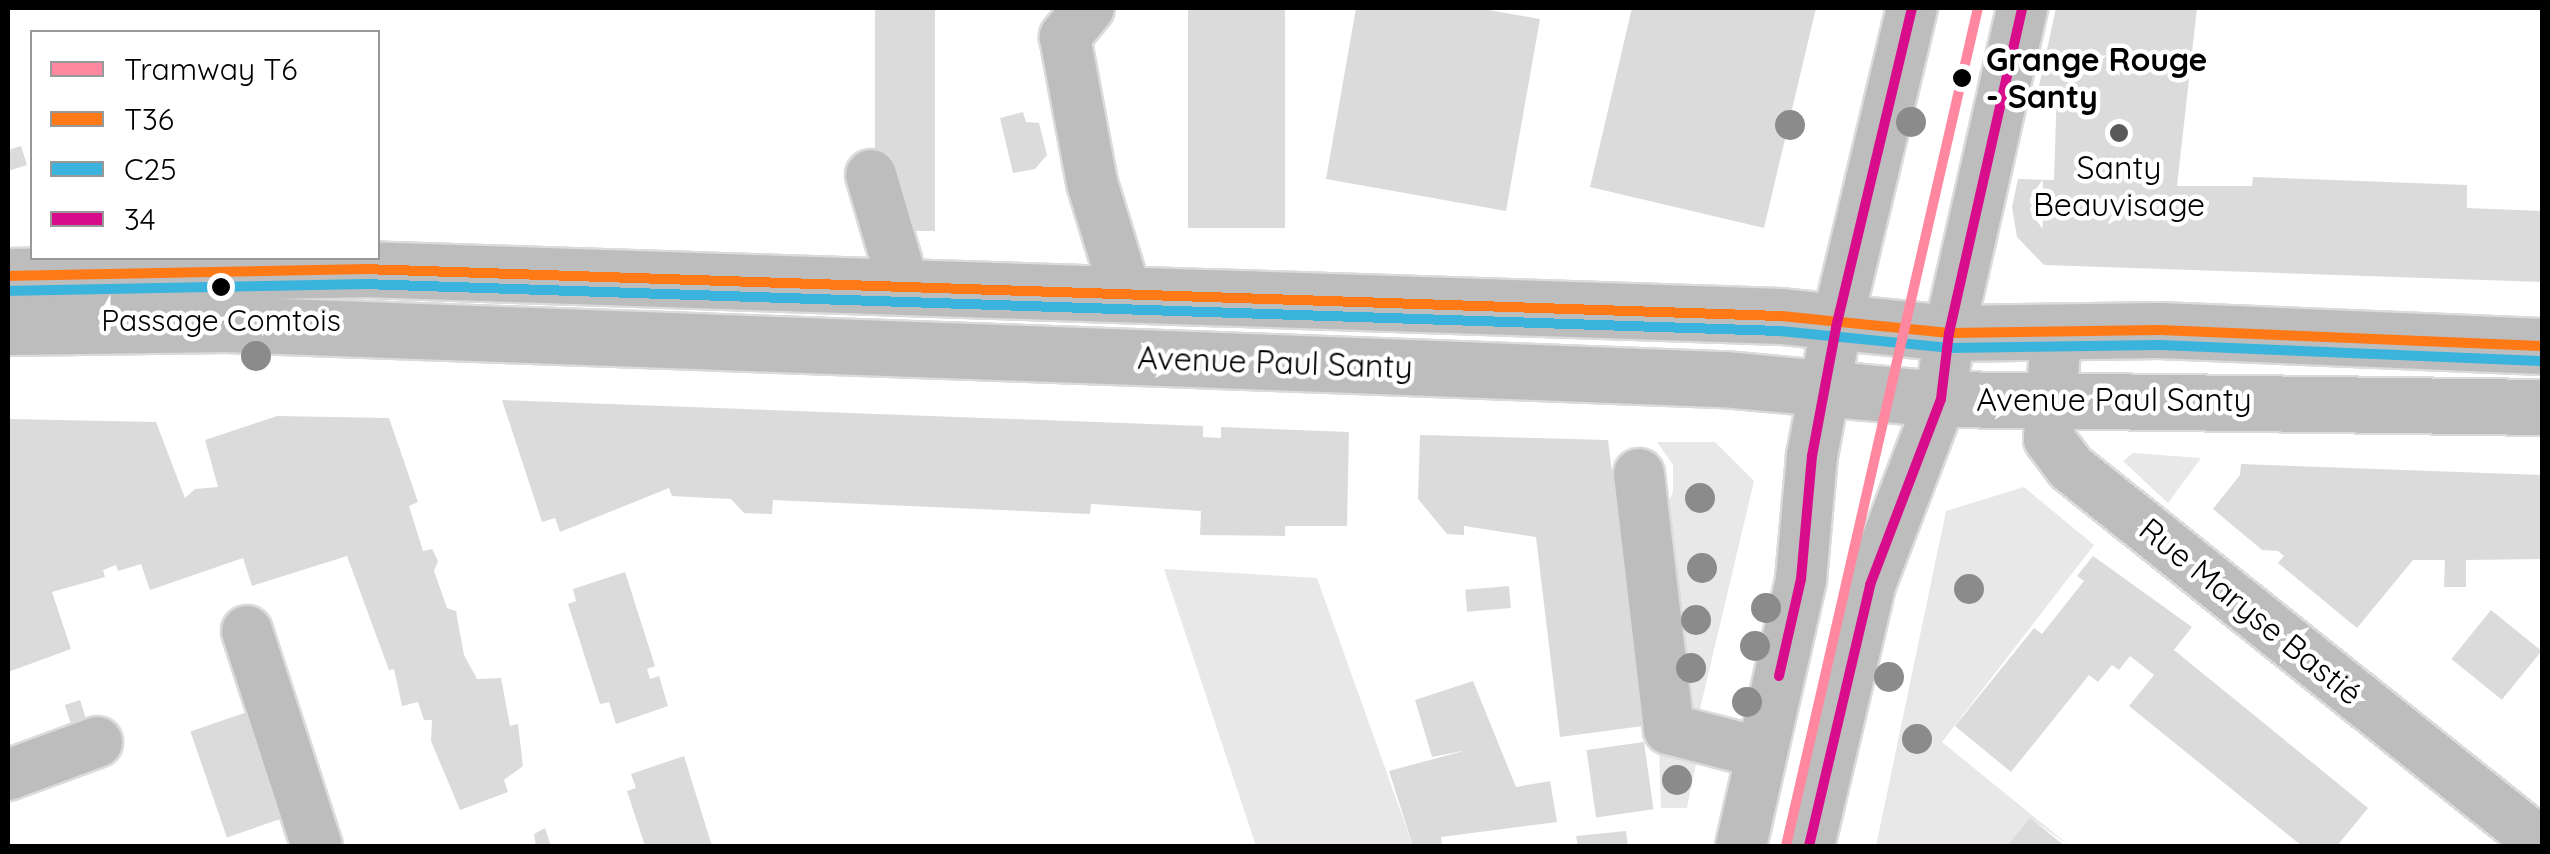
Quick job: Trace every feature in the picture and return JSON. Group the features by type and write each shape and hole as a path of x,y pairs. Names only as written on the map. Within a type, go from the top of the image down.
{"main road":[{"name":"Avenue Paul Santy","path":"8,276 363,269 1427,304 1837,323 1949,333 2160,330 2542,346"},
{"path":"1402,367 1425,332 1427,304"},
{"name":"Avenue Paul Santy","path":"8,327 226,324 1402,367 1825,386 1941,399 2542,407"}],"street":[{"path":"1741,846 1802,579 1825,386 1837,323 1912,8"},
{"path":"1809,846 1870,585 1941,399 1949,333 2022,8"},
{"path":"1064,17 1092,183 1126,294"},
{"path":"871,175 904,287"},
{"name":"Rue Maryse Bastié","path":"2056,333 2048,439 2071,468 2542,844"},
{"path":"1640,474 1670,728 1761,754"},
{"path":"247,631 317,846"},
{"path":"8,775 97,742"}],"shaded area":[{"path":"1657,442 1715,442 1754,481 1700,709 1678,707 1661,521 1673,491 1673,465"},
{"path":"2133,453 2201,458 2168,503 2123,461"},
{"path":"2024,487 2094,545 1942,742 2070,846 2031,819 2007,846 1876,846 1946,511"},
{"path":"1164,569 1317,578 1413,846 1256,846"},
{"path":"1659,746 1698,754 1687,808 1661,808"}],"building":[{"path":"875,8 935,8 935,231 875,231"},
{"path":"1188,8 1285,8 1285,228 1188,228"},
{"path":"1356,8 1477,8 1540,19 1506,211 1326,179"},
{"path":"1632,8 1816,8 1764,228 1590,187"},
{"path":"2056,8 2197,8 2177,186 2252,186 2253,177 2467,185 2467,208 2542,211 2542,282 2044,265 2017,237 2012,207 2018,179 2054,180 2057,86 2039,86"},
{"path":"1023,112 1026,122 1039,123 1047,155 1035,169 1013,173 1000,118"},
{"path":"21,146 27,165 8,171 8,150"},
{"path":"502,400 1203,426 1203,437 1221,438 1221,427 1349,432 1347,526 1285,526 1285,536 1200,535 1201,511 1091,504 1090,514 773,500 772,514 744,513 731,499 672,496 669,488 560,532 555,518 542,522"},
{"path":"277,416 389,418 418,502 409,506 423,551 432,549 438,561 434,571 447,608 456,611 464,655 477,679 501,678 510,726 518,724 523,766 504,780 508,792 460,810 431,741 432,720 424,720 418,702 402,706 394,669 389,670 347,556 252,586 243,558 150,590 141,564 118,571 116,565 103,570 105,577 52,592 71,649 8,672 8,419 156,422 185,498 195,489 218,487 205,440"},
{"path":"1420,435 1608,440 1643,726 1560,737 1536,537 1464,526 1464,535 1447,534 1418,499"},
{"path":"2241,464 2542,475 2542,559 2466,560 2466,587 2444,587 2445,560 2413,560 2357,628 2278,563 2284,556 2278,551 2262,550 2213,509 2240,475"},
{"path":"2093,556 2192,627 2174,650 2368,808 2337,846 2302,846 2129,706 2154,675 2130,656 2119,670 2112,665 2098,682 2089,675 2011,772 1955,726 2034,628 2042,634 2084,581 2077,576"},
{"path":"625,572 655,666 647,669 650,679 659,676 668,706 616,724 609,702 600,704 568,604 576,601 573,589"},
{"path":"1509,586 1511,608 1467,612 1465,590"},
{"path":"2491,610 2542,651 2502,700 2451,659"},
{"path":"1473,681 1516,787 1550,781 1557,822 1441,837 1442,846 1413,846 1389,771 1467,750 1432,757 1415,700"},
{"path":"80,700 90,730 75,735 65,705"},
{"path":"250,711 286,817 227,837 190,732"},
{"path":"1644,742 1653,809 1596,817 1587,750"},
{"path":"684,756 712,846 645,846 627,791 636,788 631,774"},
{"path":"2030,818 2065,846 2007,846"},
{"path":"545,828 551,846 536,846 534,834"},
{"path":"1626,831 1628,846 1578,846 1576,836"}],"tram line":[{"name":"T6","path":"1786,846 1978,8"}],"transit line":[{"name":"34","path":"1779,676 1801,579 1812,456 1837,323 1912,8"},
{"name":"34","path":"1809,846 1870,585 1941,399 1949,333 2022,8"},
{"name":"T36","path":"8,276 363,269 1781,316 1949,333 2159,330 2542,346"},
{"name":"C25","path":"8,291 363,284 1780,331 1949,348 2159,345 2541,361"}],"place":[{"name":"Grange Rouge - Santy","path":"1962,78"},
{"name":"Santy Beauvisage","path":"2119,133"},
{"name":"Passage Comtois","path":"221,287"}]}
